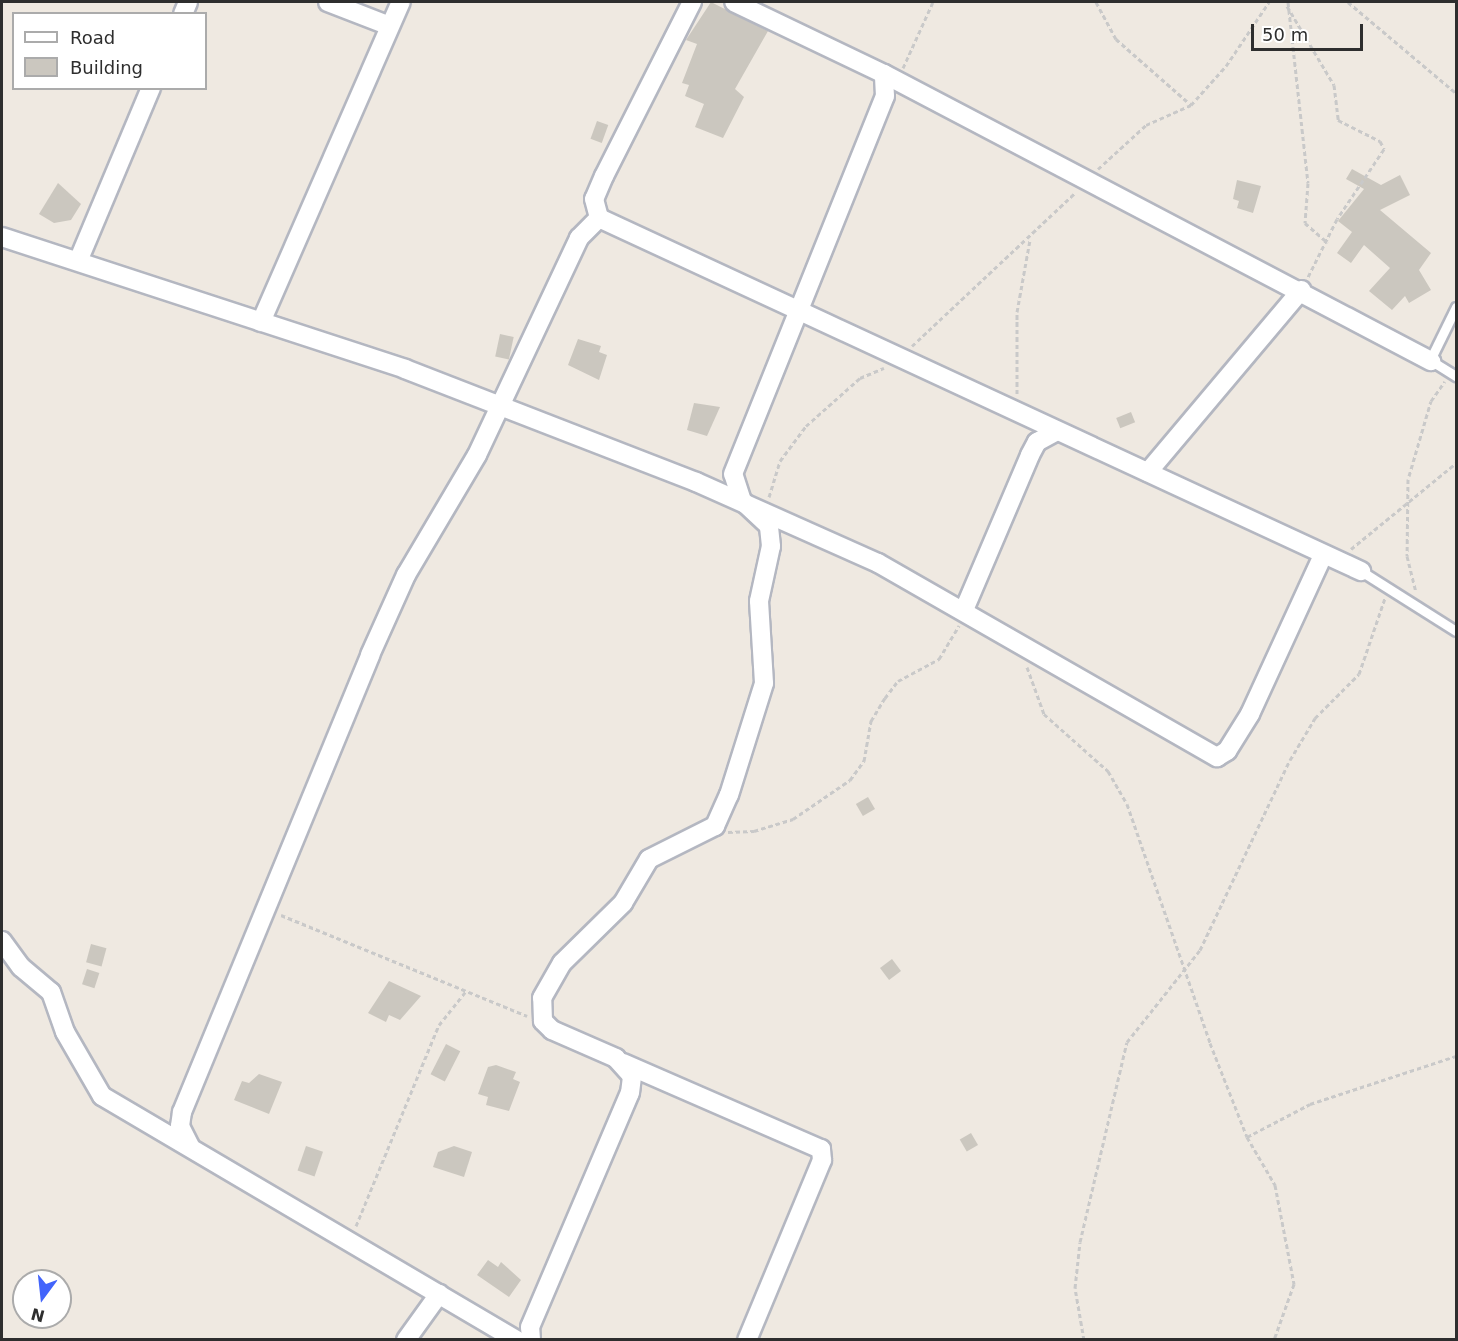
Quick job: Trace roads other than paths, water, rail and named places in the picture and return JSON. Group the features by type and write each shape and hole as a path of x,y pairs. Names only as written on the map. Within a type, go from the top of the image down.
{"street":[{"path":"328,2 390,26"},
{"path":"261,322 401,2"},
{"path":"599,218 594,199 692,2"},
{"path":"734,2 890,77 1301,290 1434,363"},
{"path":"747,1340 822,1160 821,1149 623,1063 543,1021 542,998 552,976 619,908 641,868 661,851 705,833 715,826 729,795 764,683 759,601 771,533 766,520 742,501 732,474 797,311 874,132 890,77"},
{"path":"79,260 150,90"},
{"path":"599,218 899,361 1148,472 1361,571"},
{"path":"190,1146 180,1126 182,1112 402,585 499,409 579,238 599,218"},
{"path":"2,237 79,260 436,380 499,409 638,457 742,501 964,610 1219,757 1250,714 1323,555"},
{"path":"1148,472 1301,290"},
{"path":"964,610 1030,454 1037,442 1055,432"},
{"path":"2,941 51,992 65,1032 102,1096 517,1340"},
{"path":"531,1340 530,1327 630,1093 632,1076 623,1063"},
{"path":"406,1340 439,1294"}],"lane":[{"path":"1456,307 1434,363 1456,376"},
{"path":"1361,571 1456,631"}]}
